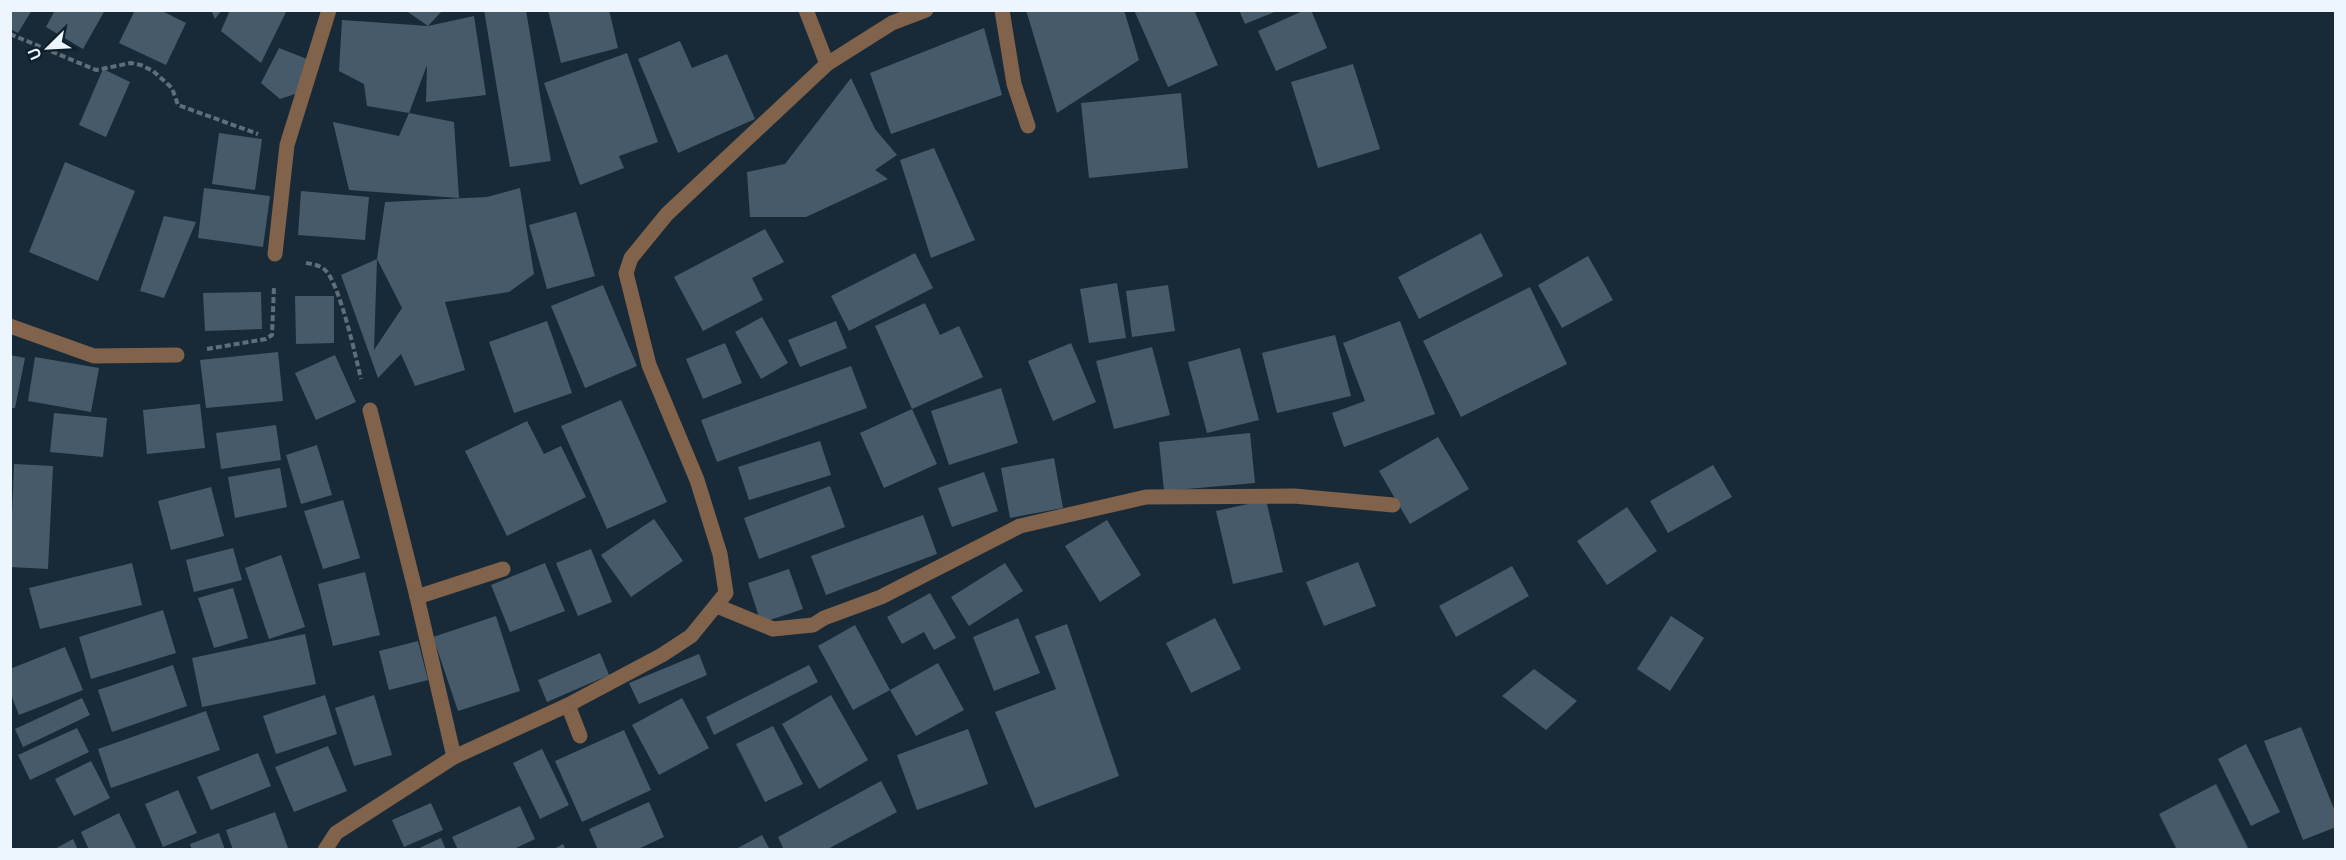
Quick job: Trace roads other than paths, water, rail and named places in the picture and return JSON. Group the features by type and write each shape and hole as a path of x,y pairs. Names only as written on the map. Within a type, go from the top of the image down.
{"street":[{"path":"275,254 287,145 329,10"},
{"path":"806,10 827,64"},
{"path":"325,849 336,833 454,757 568,705 662,654 691,636 717,606 726,593 720,554 697,480 649,365 626,273 631,258 667,214 827,64 892,23 926,10"},
{"path":"1002,10 1014,84 1028,126"},
{"path":"10,326 94,356 177,355"},
{"path":"370,410 454,757"},
{"path":"717,606 773,629 813,625 824,618 880,597 1020,526 1146,497 1294,496 1393,505"},
{"path":"417,597 503,569"},
{"path":"568,705 580,736"}]}
